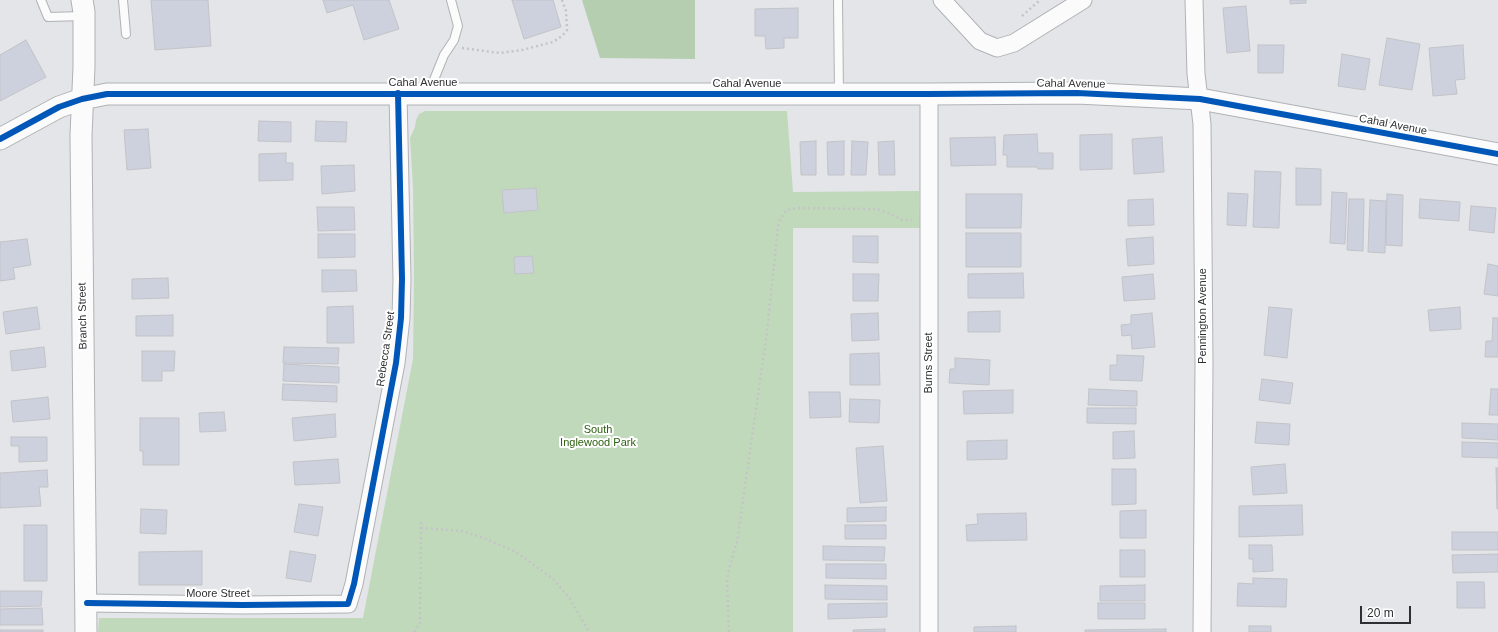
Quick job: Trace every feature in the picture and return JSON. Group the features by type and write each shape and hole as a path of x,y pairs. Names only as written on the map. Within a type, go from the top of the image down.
{"street":[{"path":"942,0 980,41 997,48 1014,43 1082,0"},
{"name":"Pennington Avenue","path":"1194,0 1196,74 1202,124 1204,364 1202,632"},
{"name":"Branch Street","path":"83,8 81,135 87,603 86,632"},
{"name":"Rebecca Street","path":"348,604 354,584 396,363 402,318 398,93"},
{"name":"Cahal Avenue","path":"0,138 59,107 82,99 107,94 1077,93 1200,99 1498,154"},
{"name":"Burns Street","path":"929,94 929,632"},
{"name":"Moore Street","path":"87,603 242,605 348,604"}],"lane":[{"path":"41,0 48,16 83,8"},
{"path":"123,0 126,34"},
{"path":"432,93 433,82 444,54 454,40 458,26 451,0"},
{"path":"838,0 838,94"}],"path":[{"path":"450,47 500,53 522,50 553,42 562,36 567,30 566,11 562,0"},
{"path":"1020,18 1040,0"},
{"path":"729,632 727,581 737,542 767,332 780,219 787,210 797,208 877,209 902,220 929,218"},
{"path":"414,632 420,624 421,522"},
{"path":"421,528 463,531 516,552 553,579 570,599 589,632"}],"green space":[{"path":"582,0 695,0 695,59 600,58"},
{"name":"South Inglewood Park","path":"425,111 787,111 793,192 919,191 920,228 793,228 793,632 98,632 99,618 363,618 413,359 413,187 410,138 419,114"}],"building":[{"path":"151,0 208,0 211,46 155,50"},
{"path":"323,0 389,0 399,29 364,40 353,5 327,13"},
{"path":"512,0 553,0 561,27 524,39"},
{"path":"1290,0 1306,0 1306,3 1290,4"},
{"path":"1246,6 1250,51 1227,53 1223,8"},
{"path":"798,8 798,38 784,38 784,48 766,49 765,36 755,36 755,9"},
{"path":"1387,38 1420,44 1412,90 1379,85"},
{"path":"26,40 46,77 0,101 0,55"},
{"path":"1258,45 1284,45 1283,73 1258,73"},
{"path":"1463,45 1465,79 1455,80 1457,94 1433,96 1429,48"},
{"path":"1342,54 1370,59 1365,90 1338,86"},
{"path":"259,121 291,122 291,142 258,141"},
{"path":"316,121 347,122 346,142 315,141"},
{"path":"148,129 151,168 127,170 124,130"},
{"path":"1037,134 1038,153 1053,153 1053,169 1038,169 1037,167 1007,167 1007,155 1003,155 1004,135"},
{"path":"1112,134 1112,169 1080,170 1080,135"},
{"path":"995,137 996,165 951,166 950,138"},
{"path":"1162,137 1164,172 1134,174 1132,139"},
{"path":"816,141 816,175 801,175 800,142"},
{"path":"844,141 844,175 828,175 827,142"},
{"path":"852,141 868,142 866,175 851,175"},
{"path":"894,141 895,175 879,175 878,142"},
{"path":"286,153 286,163 293,163 293,180 259,181 259,154"},
{"path":"354,165 355,191 322,194 321,166"},
{"path":"1296,168 1321,169 1321,205 1296,205"},
{"path":"1255,171 1281,172 1279,228 1253,227"},
{"path":"536,188 538,210 504,213 502,190"},
{"path":"1332,192 1347,193 1345,244 1330,243"},
{"path":"1228,193 1248,194 1246,226 1227,225"},
{"path":"966,194 1022,194 1021,228 966,228"},
{"path":"1387,194 1403,195 1402,246 1386,245"},
{"path":"1153,199 1154,225 1128,226 1128,200"},
{"path":"1349,199 1364,199 1363,251 1347,250"},
{"path":"1420,199 1460,202 1459,221 1419,218"},
{"path":"1370,200 1386,201 1385,253 1368,252"},
{"path":"1471,206 1496,208 1494,233 1469,230"},
{"path":"317,207 354,207 355,230 318,231"},
{"path":"966,233 1021,233 1021,267 966,267"},
{"path":"318,234 355,234 355,257 318,258"},
{"path":"853,236 878,236 878,263 853,262"},
{"path":"1153,237 1154,264 1128,266 1126,239"},
{"path":"27,239 31,265 13,268 15,279 0,281 0,242"},
{"path":"532,256 534,273 515,274 514,257"},
{"path":"1488,264 1498,266 1498,296 1484,294"},
{"path":"322,270 356,270 357,291 322,292"},
{"path":"1023,273 1024,298 968,298 968,274"},
{"path":"853,274 879,274 878,301 853,301"},
{"path":"1153,274 1155,299 1124,301 1122,277"},
{"path":"168,278 169,298 132,299 132,279"},
{"path":"353,306 354,343 327,343 327,307"},
{"path":"37,307 40,329 6,334 3,312"},
{"path":"1269,307 1292,309 1287,358 1264,355"},
{"path":"1460,307 1461,329 1430,331 1428,310"},
{"path":"1000,311 1000,332 968,332 968,312"},
{"path":"878,313 879,340 852,341 851,314"},
{"path":"1152,313 1155,347 1132,349 1131,335 1122,336 1121,325 1131,324 1131,315"},
{"path":"173,315 173,336 136,336 136,316"},
{"path":"1493,318 1498,318 1498,357 1485,357 1486,341 1492,341"},
{"path":"44,347 46,367 12,371 10,351"},
{"path":"284,347 339,348 338,364 283,363"},
{"path":"142,351 175,351 174,371 162,371 162,381 142,381"},
{"path":"879,353 880,385 850,385 850,354"},
{"path":"1117,355 1144,356 1142,381 1110,380 1110,365 1117,365"},
{"path":"955,358 990,360 989,385 949,383 950,369 955,369"},
{"path":"284,364 339,367 339,383 283,381"},
{"path":"1262,379 1293,383 1290,404 1259,400"},
{"path":"283,384 337,386 337,402 282,400"},
{"path":"1089,389 1137,391 1137,406 1088,405"},
{"path":"1491,389 1498,389 1498,415 1489,415"},
{"path":"1013,390 1013,413 964,414 963,391"},
{"path":"809,392 840,392 841,417 810,418"},
{"path":"48,397 50,419 13,422 11,401"},
{"path":"850,399 880,400 879,423 849,422"},
{"path":"1087,408 1136,408 1136,424 1087,423"},
{"path":"224,412 226,431 200,432 199,413"},
{"path":"335,414 336,437 294,441 292,418"},
{"path":"140,418 179,418 179,465 143,465 143,451 140,451"},
{"path":"1257,422 1290,424 1289,445 1255,443"},
{"path":"1462,423 1498,424 1498,440 1462,438"},
{"path":"1134,431 1135,458 1113,459 1113,432"},
{"path":"11,437 47,437 47,461 19,462 19,446 11,446"},
{"path":"1007,440 1007,459 967,460 967,441"},
{"path":"1462,442 1498,443 1498,458 1462,457"},
{"path":"883,446 887,501 860,503 856,448"},
{"path":"338,459 340,483 295,485 293,462"},
{"path":"1285,464 1287,493 1253,495 1251,467"},
{"path":"1496,468 1498,468 1498,509 1497,509"},
{"path":"1112,469 1136,469 1136,504 1112,505"},
{"path":"47,470 48,487 39,487 41,506 0,508 0,473"},
{"path":"299,504 323,507 318,536 294,532"},
{"path":"1302,505 1303,535 1239,537 1239,506"},
{"path":"886,507 886,521 847,522 847,508"},
{"path":"141,509 167,510 166,534 140,533"},
{"path":"1146,510 1146,538 1120,538 1120,511"},
{"path":"1026,513 1027,540 967,541 966,525 978,524 977,514"},
{"path":"24,525 47,525 47,581 24,581"},
{"path":"845,525 886,525 886,539 845,539"},
{"path":"1452,532 1498,532 1498,550 1452,550"},
{"path":"1249,545 1272,545 1273,571 1253,572 1253,559 1249,559"},
{"path":"823,546 885,547 884,561 823,560"},
{"path":"1120,550 1145,550 1145,577 1120,577"},
{"path":"202,551 202,585 139,585 139,552"},
{"path":"290,551 316,555 311,582 286,578"},
{"path":"1498,554 1498,572 1453,573 1452,555"},
{"path":"826,564 886,564 886,579 826,578"},
{"path":"1253,578 1287,579 1286,607 1237,606 1238,583 1253,584"},
{"path":"1457,582 1484,582 1485,608 1457,608"},
{"path":"825,585 887,586 887,600 825,599"},
{"path":"1145,585 1145,601 1100,601 1100,586"},
{"path":"0,591 42,591 41,606 0,607"},
{"path":"887,603 887,617 828,619 828,604"},
{"path":"1098,603 1145,603 1145,619 1098,619"},
{"path":"42,608 43,625 0,625 0,609"},
{"path":"1016,626 1016,632 974,632 974,627"},
{"path":"1249,626 1271,626 1271,632 1249,632"},
{"path":"885,629 885,632 853,632 853,630"},
{"path":"1166,629 1166,632 1085,632 1085,630"},
{"path":"0,630 43,630 43,632 0,632"}],"cycle path":[{"path":"87,603 242,605 348,604 354,584 396,363 401,318 402,279 398,93"},
{"path":"0,139 59,107 82,99 107,94 1077,93 1200,99 1498,154"}]}
